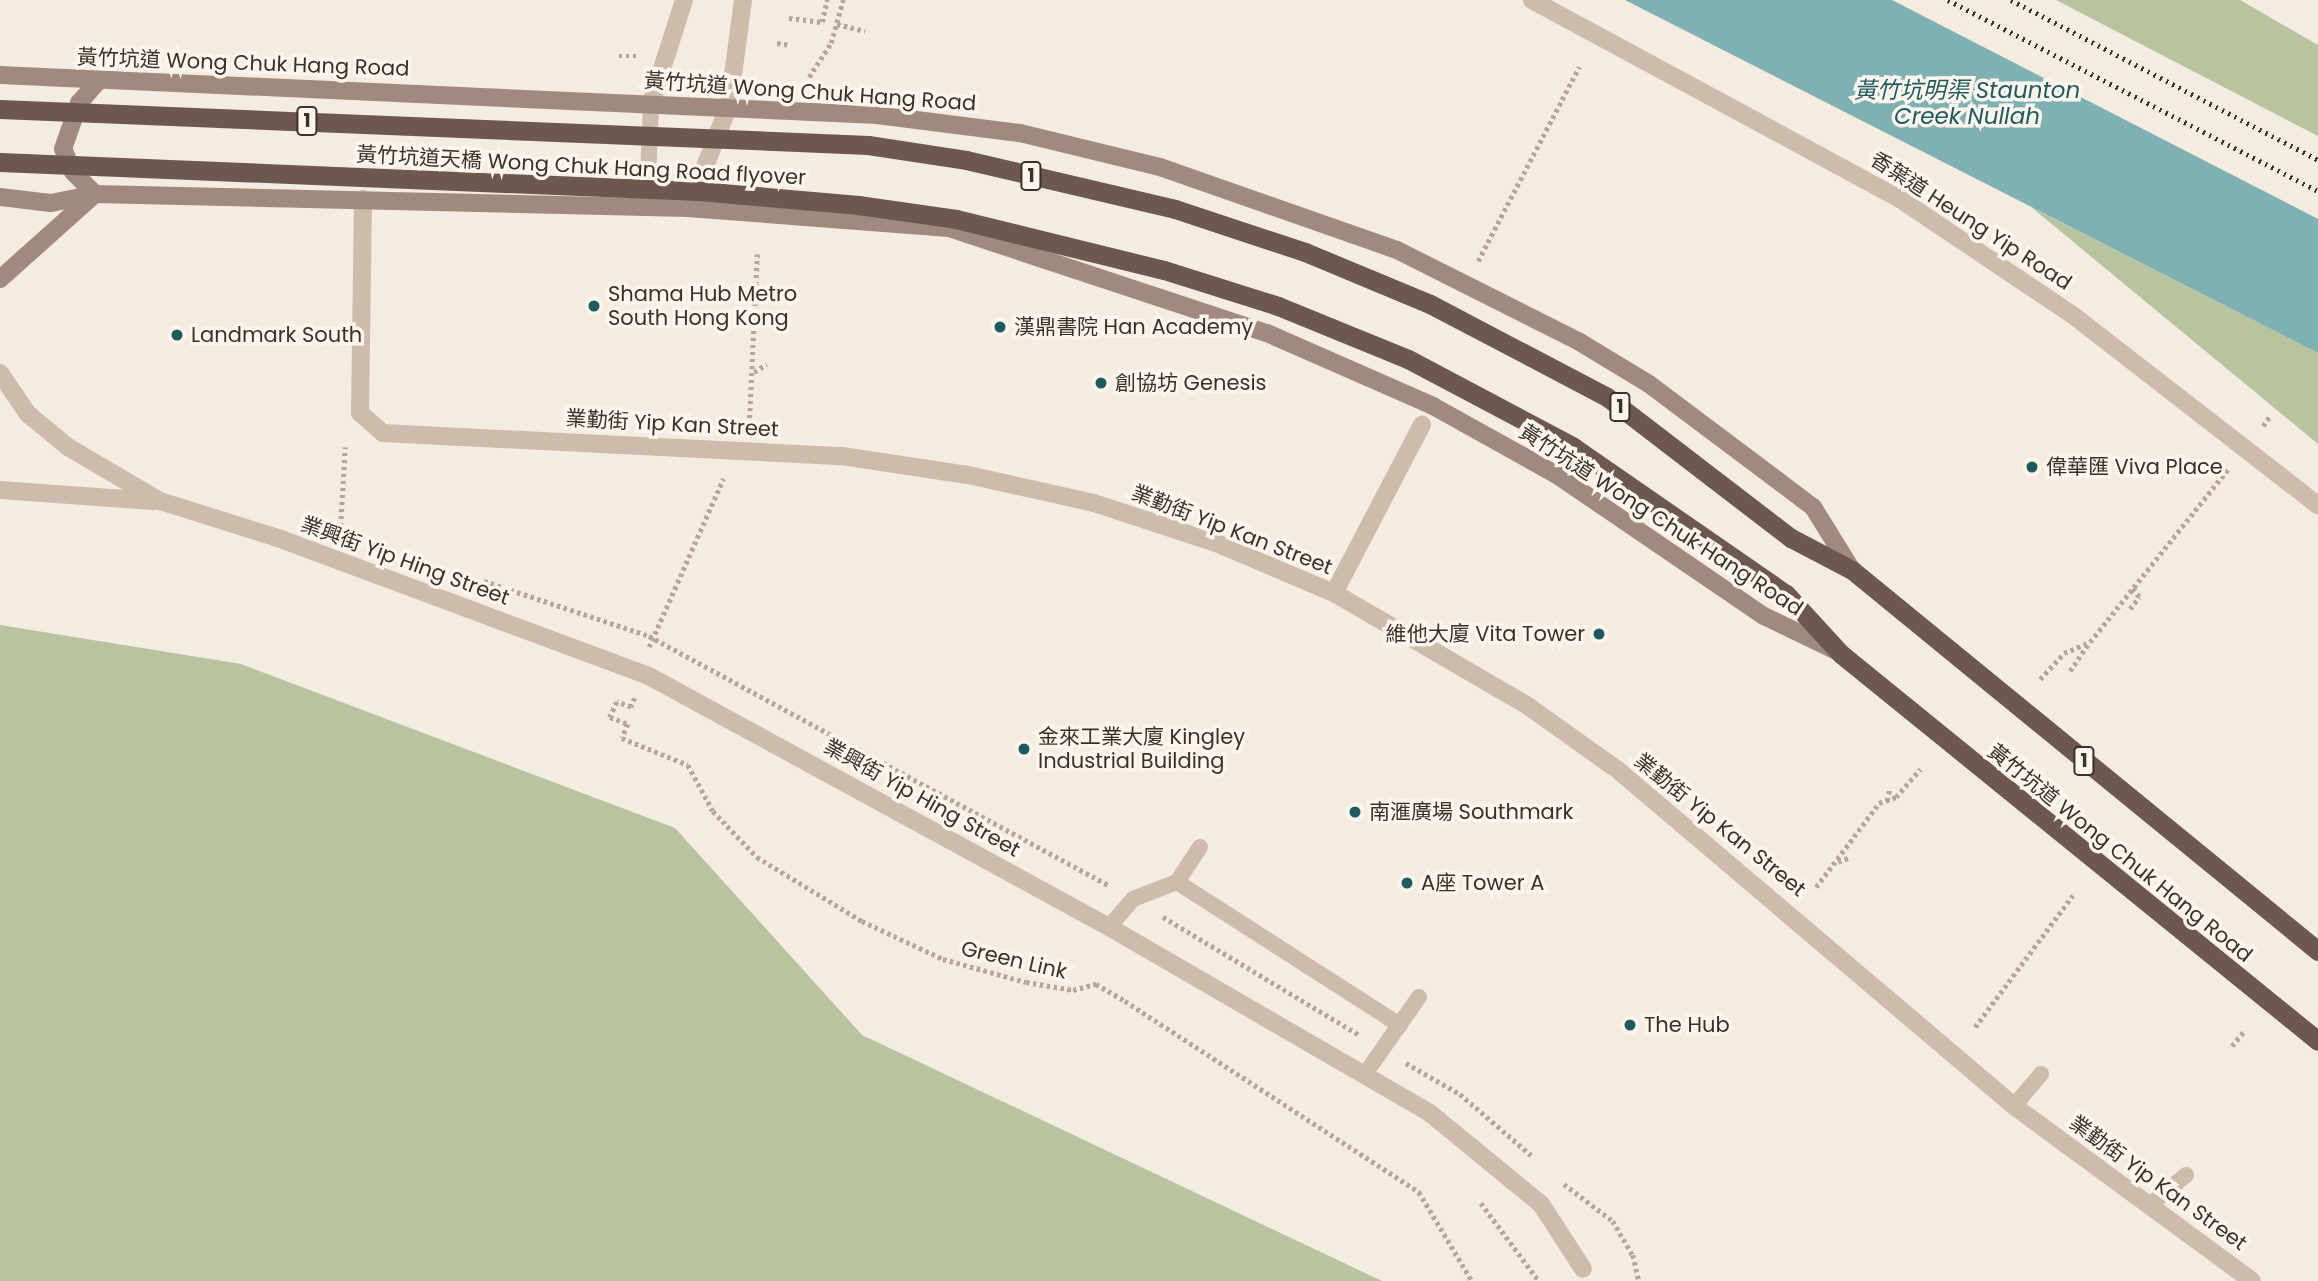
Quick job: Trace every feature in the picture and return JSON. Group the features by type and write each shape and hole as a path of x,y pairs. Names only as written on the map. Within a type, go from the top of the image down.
{"highway":[{"name":"黃竹坑道天橋 Wong Chuk Hang Road flyover","path":"0,109 868,145 966,160 1175,209 1304,251 1430,304 1607,397 1791,538 1852,569"},
{"name":"黃竹坑道天橋 Wong Chuk Hang Road flyover","path":"0,162 699,191 870,206 956,219 1164,270 1278,306 1408,359 1572,446 1786,594 1842,654"},
{"name":"黃竹坑道 Wong Chuk Hang Road","path":"1852,569 2318,951"},
{"name":"黃竹坑道 Wong Chuk Hang Road","path":"1842,654 2318,1041"}],"main road":[{"name":"黃竹坑道 Wong Chuk Hang Road","path":"0,75 729,105 1020,133 1235,189 1397,250 1649,384 1814,507 1852,569"},
{"path":"0,279 95,194 73,172 63,149 79,103 98,81"},
{"name":"黃竹坑道 Wong Chuk Hang Road","path":"0,197 51,203 95,194 647,206 872,217 949,228 1267,333 1476,430 1557,475 1764,616 1842,654"}],"street":[{"path":"652,103 684,0"},
{"path":"688,208 729,105 743,0"},
{"name":"香葉道 Heung Yip Road","path":"1532,0 1809,145 1922,213 2074,316 2318,505"},
{"name":"業勤街 Yip Kan Street","path":"363,199 360,413 383,433 842,456 968,475 1094,503 1216,543 1334,593 1528,705 1619,771 2014,1106 2252,1281"},
{"path":"0,373 28,414 68,447 160,501"},
{"path":"1334,593 1422,425"},
{"path":"0,490 160,501"},
{"name":"業興街 Yip Hing Street","path":"160,501 278,538 647,675 1109,927 1431,1114 1541,1204 1583,1269"}],"lane":[{"path":"647,206 652,103"},
{"path":"1109,927 1133,899 1177,882 1200,847"},
{"path":"1177,882 1400,1026"},
{"path":"1365,1074 1419,997"},
{"path":"2014,1106 2041,1074"},
{"path":"2150,1205 2186,1175"}],"path":[{"path":"789,18 822,22 827,0"},
{"path":"809,77 831,43 843,0"},
{"path":"837,24 865,31"},
{"path":"776,43 789,45"},
{"path":"619,56 636,56"},
{"path":"1475,268 1579,67"},
{"path":"748,441 761,264 757,254"},
{"path":"753,372 767,364"},
{"path":"2263,427 2269,417"},
{"path":"340,533 345,447"},
{"path":"2070,671 2223,475"},
{"path":"649,636 723,479"},
{"path":"2130,608 2139,597 2133,588"},
{"path":"2040,679 2064,653 2090,642"},
{"name":"Green Link","path":"631,707 617,702 610,717 628,724 622,738 688,765 713,811 757,857 862,922 943,959 1026,982 1073,990 1096,984 1125,1001 1419,1192 1472,1281"},
{"path":"1816,887 1887,801 1920,769"},
{"path":"1887,801 1890,787"},
{"path":"1838,862 1848,859"},
{"path":"1975,1027 2073,895"},
{"path":"2232,1046 2244,1031"},
{"path":"1481,1203 1539,1281"}],"green space":[{"path":"2056,0 2240,0 2318,45 2318,136"},
{"path":"2031,207 2318,353 2318,444"},
{"path":"0,625 241,664 675,828 862,1035 1382,1281 0,1281"}],"water":[{"name":"黃竹坑明渠 Staunton Creek Nullah","path":"1625,0 1902,0 2318,211 2318,353"}],"pier":[{"path":"1892,0 1910,0 2318,207 2318,219"}],"railway":[{"path":"1948,0 2318,191"},
{"path":"2011,0 2318,160"}],"place":[{"name":"Shama Hub Metro South Hong Kong","path":"594,306"},
{"name":"漢鼎書院 Han Academy","path":"1000,327"},
{"name":"Landmark South","path":"177,335"},
{"name":"創協坊 Genesis","path":"1101,383"},
{"name":"偉華匯 Viva Place","path":"2032,467"},
{"name":"維他大廈 Vita Tower","path":"1599,634"},
{"name":"金來工業大廈 Kingley Industrial Building","path":"1024,749"},
{"name":"南滙廣場 Southmark","path":"1355,812"},
{"name":"A座 Tower A","path":"1407,883"},
{"name":"The Hub","path":"1630,1025"}]}
